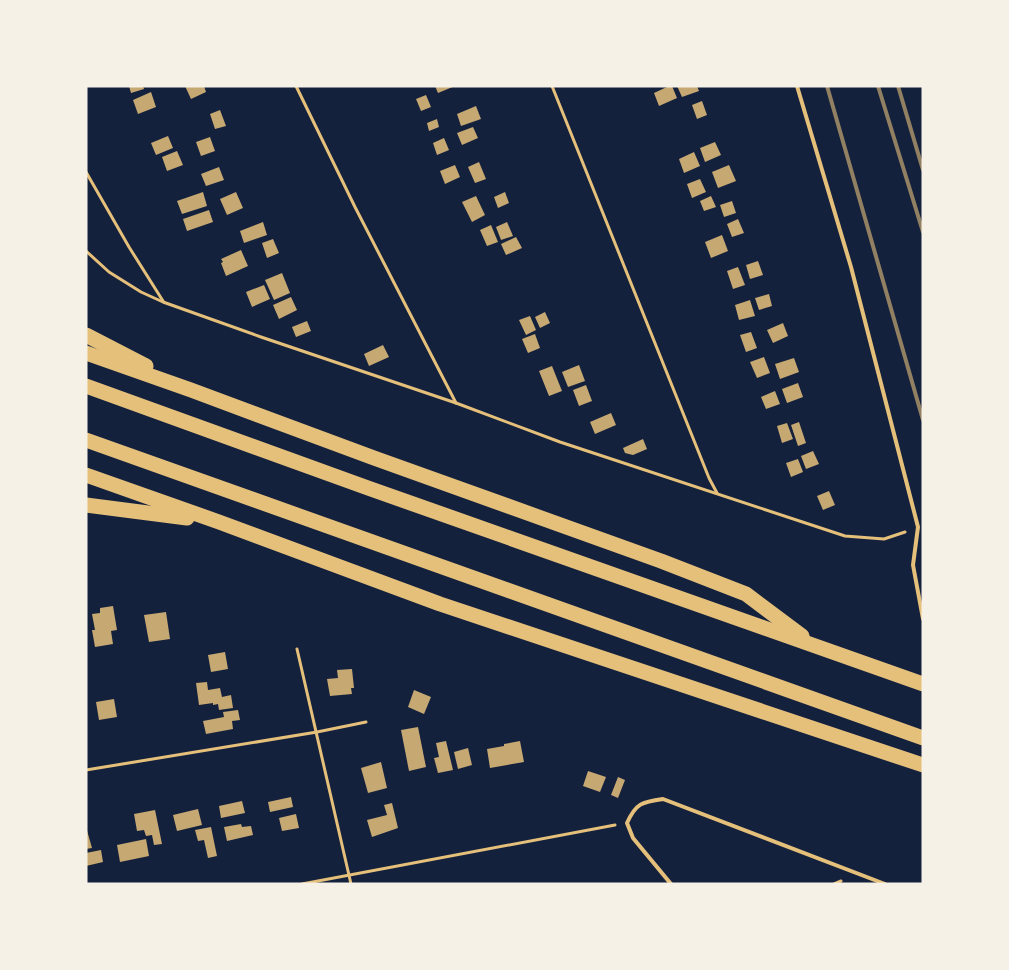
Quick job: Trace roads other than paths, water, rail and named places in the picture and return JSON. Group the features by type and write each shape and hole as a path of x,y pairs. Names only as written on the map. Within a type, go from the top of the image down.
{"highway":[{"path":"86,335 191,390"},
{"path":"86,353 605,540 746,594 815,646"},
{"path":"86,386 359,485 917,682"},
{"path":"86,440 921,738"},
{"path":"86,475 440,604 923,765"},
{"path":"86,505 219,522"}],"lane":[{"path":"797,86 851,267 918,527 913,565 923,619"},
{"path":"671,884 633,838 628,823 634,809 644,801 663,799 886,884"}],"railway":[{"path":"827,86 923,420"},
{"path":"878,86 923,232"},
{"path":"898,86 923,170"}]}
